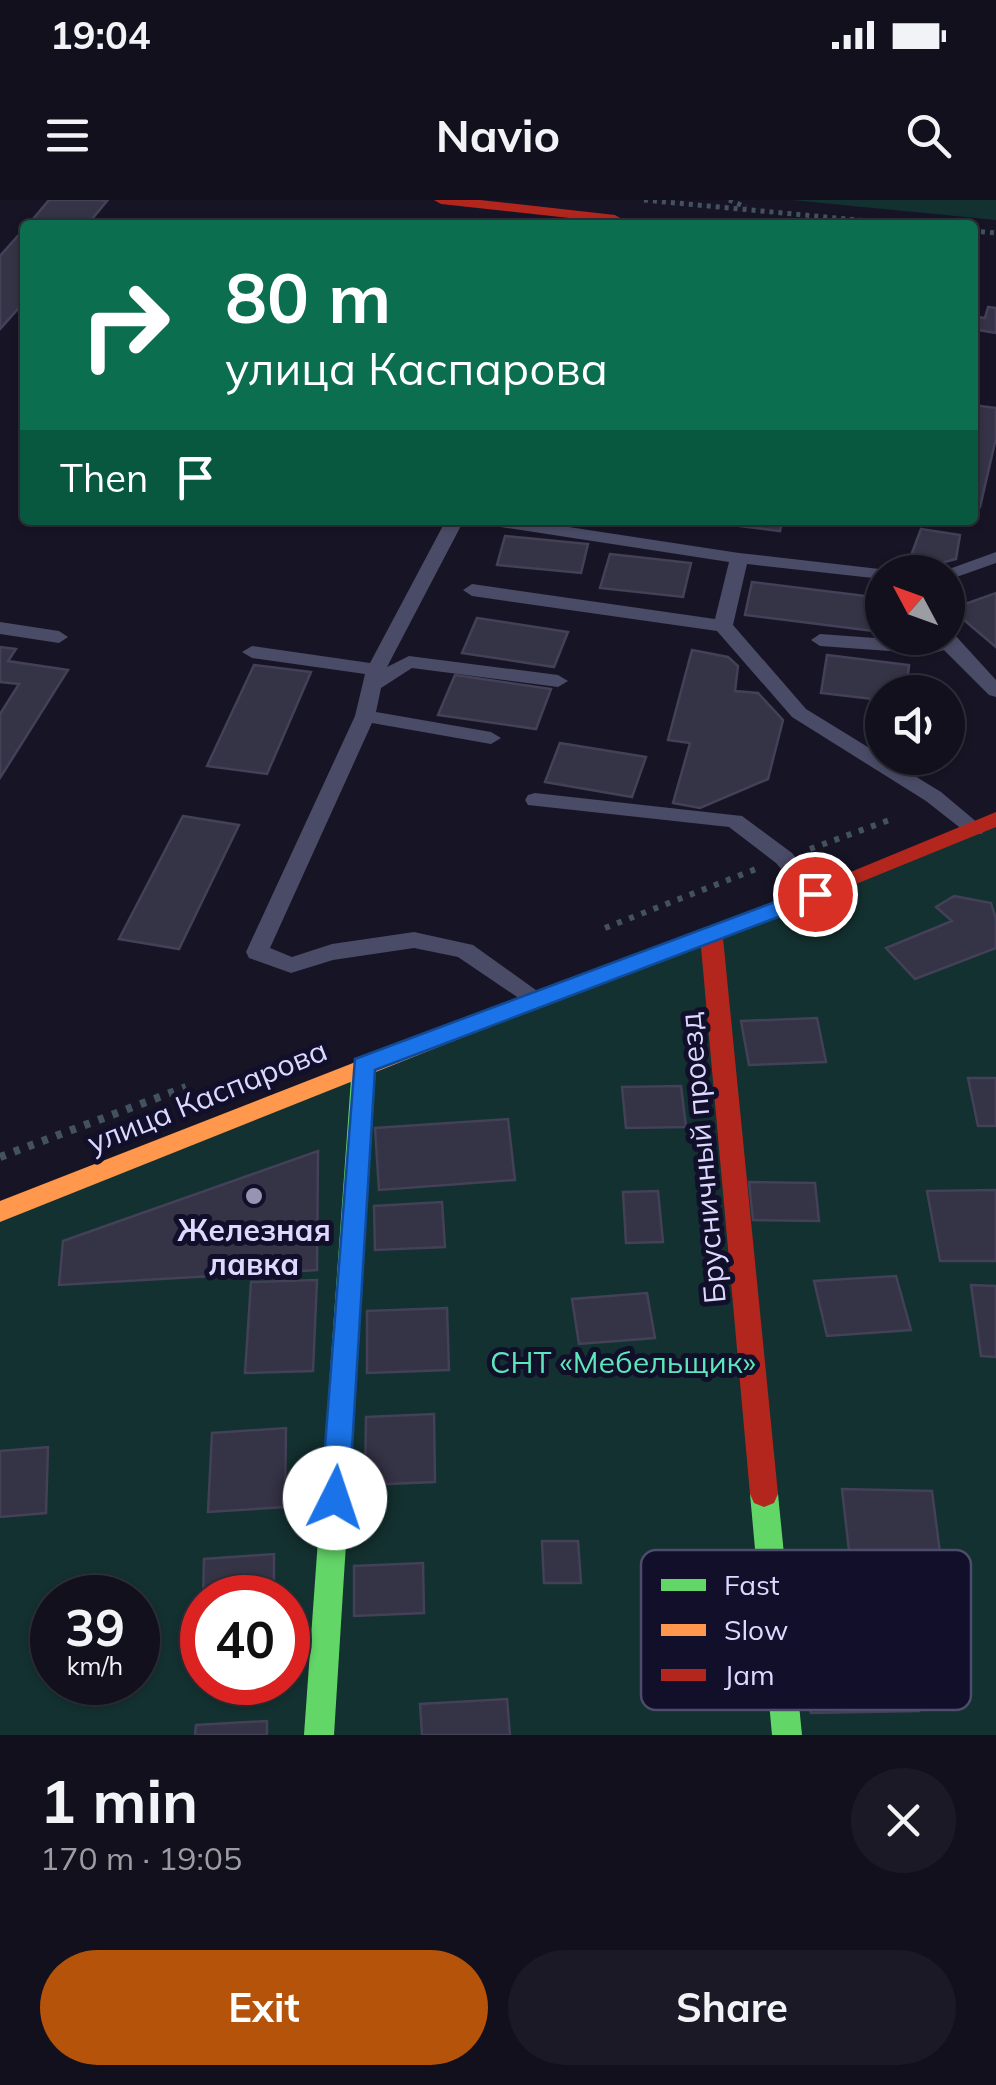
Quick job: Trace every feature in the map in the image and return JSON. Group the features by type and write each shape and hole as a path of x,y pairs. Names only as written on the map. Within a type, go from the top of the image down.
{"street":[{"path":"440,200 596,220"},
{"name":"улица Каспарова","path":"0,1212 364,1065 712,934 985,824"},
{"name":"Брусничный проезд","path":"712,934 769,1550"},
{"path":"319,1735 364,1065"},
{"name":"Брусничный проезд","path":"784,1710 786,1735"}],"lane":[{"path":"451,525 375,677 364,716 257,952 291,966 332,952 414,940 465,950 532,999"},
{"path":"521,525 738,558 865,572"},
{"path":"965,568 996,557"},
{"path":"724,626 738,558"},
{"path":"472,590 724,626 746,645 775,694 789,705 985,824"},
{"path":"0,628 59,637"},
{"path":"820,640 865,643"},
{"path":"252,652 375,677 409,662 558,681"},
{"path":"961,655 996,691"},
{"path":"364,716 490,738"},
{"path":"534,800 735,820 784,858 815,894"}],"path":[{"path":"640,200 857,220"},
{"path":"729,200 758,211"}],"green space":[{"path":"792,200 996,200 996,220"},
{"name":"СНТ «Мебельщик»","path":"996,819 996,1735 0,1735 0,1212"}],"building":[{"path":"49,200 107,201 91,220 32,220"},
{"path":"20,234 20,307 0,329 0,256"},
{"path":"988,307 996,308 996,333 978,330 978,317 985,318"},
{"path":"978,406 996,408 996,438 980,507"},
{"path":"731,525 781,525 780,531"},
{"path":"921,529 960,535 957,555 912,553"},
{"path":"505,536 588,544 581,573 497,565"},
{"path":"610,554 691,563 683,597 600,588"},
{"path":"752,582 865,596 865,630 745,615"},
{"path":"996,593 996,647 965,621 965,604"},
{"path":"477,618 568,632 554,667 462,653"},
{"path":"0,647 16,649 8,661 68,670 0,778 0,714 19,684 0,682"},
{"path":"692,650 728,657 738,666 735,691 758,693 783,720 768,779 700,808 673,803 690,743 668,740"},
{"path":"827,655 909,665 908,675 865,675 865,698 821,693"},
{"path":"254,665 311,672 267,774 207,766"},
{"path":"455,675 551,689 536,729 438,715"},
{"path":"560,743 646,757 632,797 545,782"},
{"path":"183,816 239,825 179,949 119,939"},
{"path":"954,896 991,903 996,919 996,948 915,979 886,948 952,921 936,907"},
{"path":"817,1018 826,1062 749,1065 741,1021"},
{"path":"968,1078 996,1078 996,1126 978,1126"},
{"path":"681,1086 686,1127 626,1128 622,1087"},
{"path":"508,1119 515,1180 379,1190 375,1128"},
{"name":"Железная лавка","path":"318,1151 317,1270 59,1285 63,1241"},
{"path":"749,1182 815,1183 819,1221 753,1220"},
{"path":"996,1190 996,1261 940,1261 927,1191"},
{"path":"658,1191 663,1242 626,1243 623,1192"},
{"path":"442,1202 445,1247 375,1250 374,1206"},
{"path":"896,1276 911,1330 827,1336 814,1281"},
{"path":"317,1280 313,1371 245,1373 251,1282"},
{"path":"971,1285 996,1286 996,1357 981,1356"},
{"path":"647,1293 655,1338 579,1344 572,1299"},
{"path":"447,1308 449,1370 367,1373 367,1311"},
{"path":"434,1414 435,1482 365,1485 366,1417"},
{"path":"286,1428 285,1507 208,1512 212,1433"},
{"path":"48,1447 46,1513 0,1517 0,1451"},
{"path":"842,1489 932,1491 940,1550 849,1550"},
{"path":"542,1541 578,1541 581,1583 544,1583"},
{"path":"274,1554 274,1575 204,1575 204,1559"},
{"path":"423,1563 424,1613 354,1616 354,1566"},
{"path":"507,1699 510,1735 422,1735 420,1704"},
{"path":"811,1710 919,1711 811,1713"},
{"path":"267,1721 267,1735 195,1735 196,1725"}],"traffic: fast":[{"path":"319,1735 364,1065"},
{"path":"764,1494 769,1550"},
{"path":"785,1710 787,1735"}],"traffic: slow":[{"path":"0,1212 458,1030"}],"traffic: jam":[{"path":"441,200 615,219"},
{"path":"458,1030 815,895 996,819"},
{"path":"711,934 764,1494"}],"place":[{"name":"Железная лавка","path":"254,1196"}],"route":[{"path":"335,1498 364,1065 815,894"}]}
